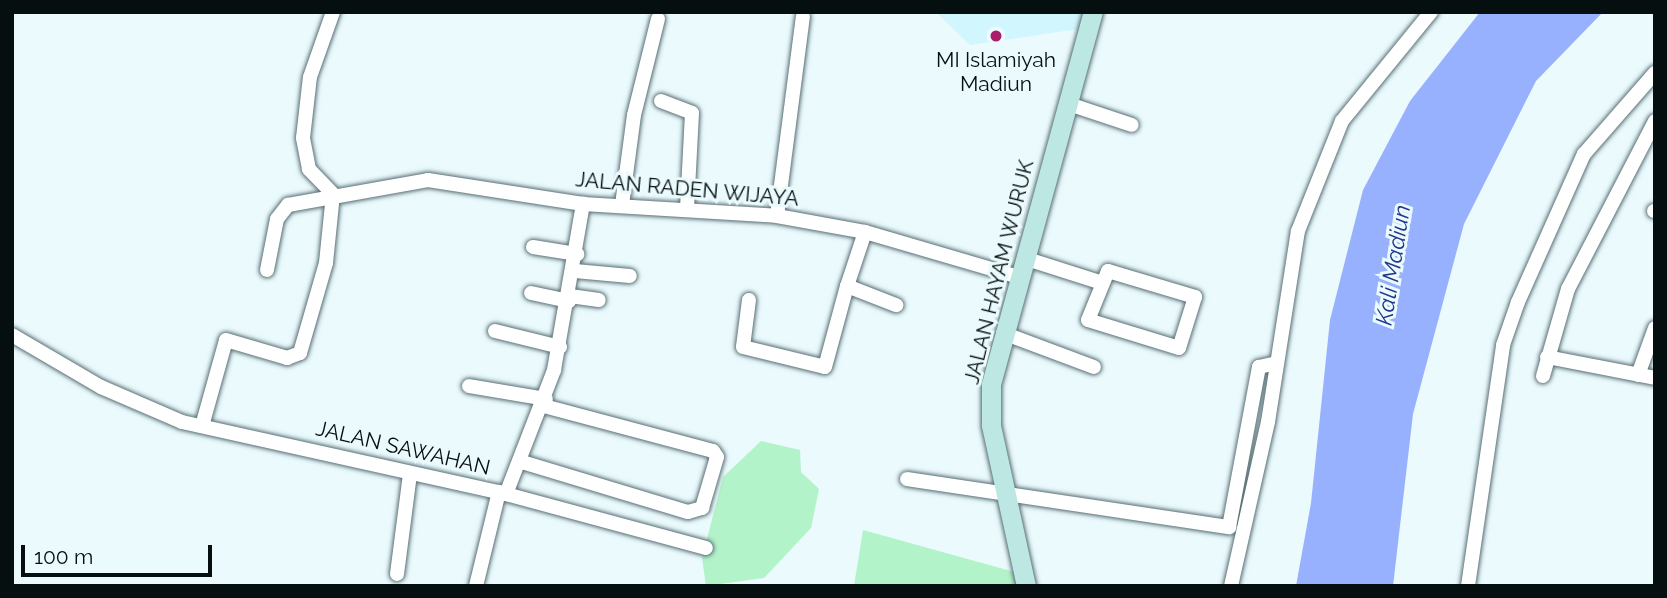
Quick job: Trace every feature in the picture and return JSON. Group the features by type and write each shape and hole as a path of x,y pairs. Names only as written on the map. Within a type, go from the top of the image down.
{"main road":[{"name":"JALAN HAYAM WURUK","path":"1026,586 1011,497 991,425 1003,332 1093,12"}],"street":[{"path":"202,426 226,340 287,358 300,353 326,262 333,194 309,169 303,138 310,77 333,12"},
{"path":"1231,586 1277,363 1298,231 1329,145 1358,97 1431,12"},
{"path":"777,216 803,17"},
{"path":"622,205 634,115 658,19"},
{"path":"1468,586 1503,345 1518,302 1584,154 1655,73"},
{"path":"661,101 692,113 687,207"},
{"path":"1069,104 1132,125"},
{"path":"1543,376 1568,289 1655,121"},
{"name":"JALAN RADEN WIJAYA","path":"267,270 280,211 333,194 448,180 583,204 687,207 777,216 1099,282"},
{"name":"JALAN SAWAHAN","path":"12,335 101,387 202,426 503,493 522,462 545,402 560,347 575,271 583,204"},
{"path":"749,300 743,347 825,367 865,232"},
{"path":"533,247 577,254"},
{"path":"575,271 630,276"},
{"path":"1108,271 1195,297 1179,348 1090,322 1099,282 1108,271"},
{"path":"847,286 896,305"},
{"path":"531,293 569,299 600,300"},
{"path":"1639,375 1655,328"},
{"path":"495,331 560,347"},
{"path":"1003,332 1094,367"},
{"path":"1547,357 1655,378"},
{"path":"907,478 1011,497 1228,527 1259,367 1277,363"},
{"path":"469,386 545,402 713,451 717,457 702,508 688,512 522,462"},
{"path":"397,574 410,474"},
{"path":"476,586 503,493 706,548"}],"shaded area":[{"name":"MI Islamiyah Madiun","path":"936,12 1096,12 1092,27 970,45"}],"green space":[{"path":"761,441 800,450 801,472 819,489 811,528 764,578 706,586 702,558 723,477"},
{"path":"863,530 1018,573 1020,586 854,586"}],"water":[{"name":"Kali Madiun","path":"1480,12 1603,12 1536,81 1464,224 1413,414 1393,586 1296,586 1311,503 1330,320 1363,190 1410,101"}],"place":[{"name":"MI Islamiyah Madiun","path":"996,36"}]}
